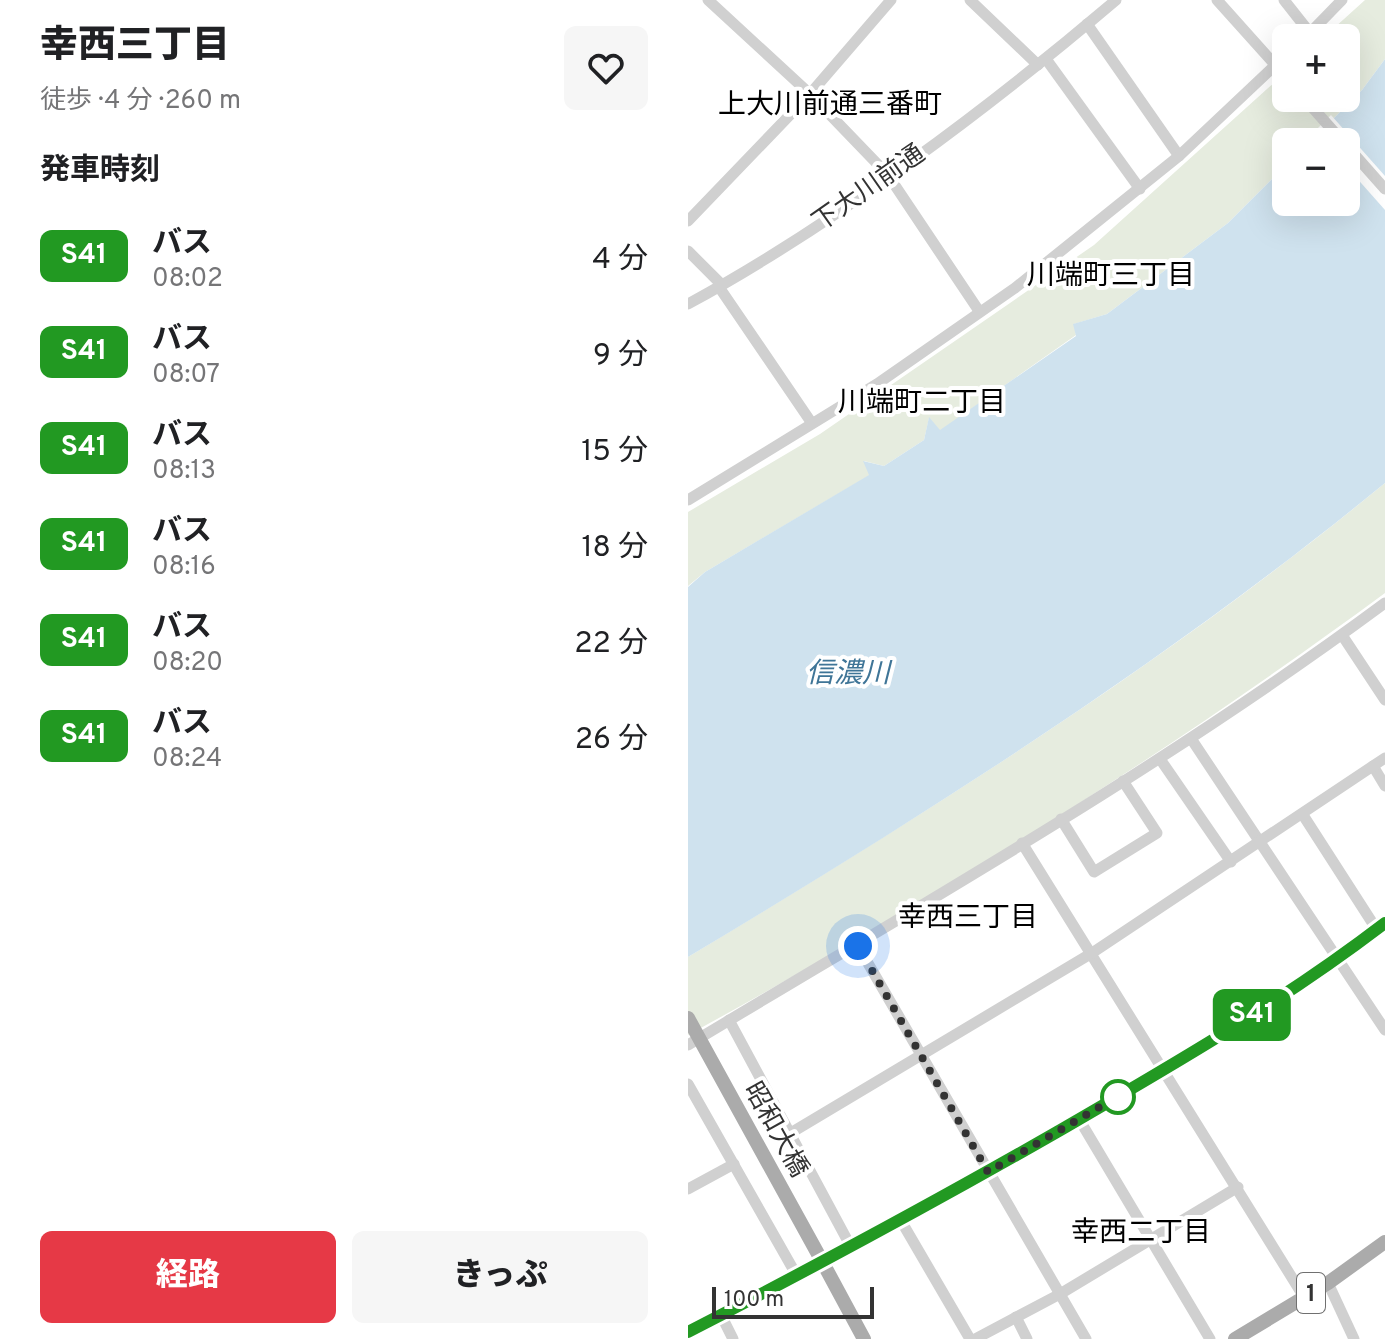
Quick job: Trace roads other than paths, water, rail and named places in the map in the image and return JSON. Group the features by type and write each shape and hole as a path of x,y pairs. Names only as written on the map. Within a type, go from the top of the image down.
{"main road":[{"name":"昭和大橋","path":"688,1018 864,1339"},
{"name":"1","path":"1235,1339 1328,1283 1385,1242"}],"street":[{"path":"708,0 810,94 888,175 979,311"},
{"path":"688,221 810,94 891,0"},
{"path":"970,0 1042,62 1140,189"},
{"name":"下大川前通","path":"688,304 888,175 1042,62 1116,0"},
{"path":"1217,0 1272,61"},
{"path":"1284,0 1300,24"},
{"path":"1319,24 1342,0"},
{"path":"1087,24 1179,156"},
{"path":"688,500 877,384 1062,252 1179,156 1272,68"},
{"path":"1317,112 1331,128"},
{"path":"1360,160 1385,189"},
{"path":"688,251 720,286 811,422"},
{"path":"688,1045 858,946 1192,740 1385,603"},
{"path":"1342,635 1385,700"},
{"path":"1192,740 1385,1030"},
{"path":"789,1134 922,1058 1092,953 1385,758"},
{"path":"1160,759 1231,862"},
{"path":"1373,766 1385,786"},
{"path":"1061,819 1094,872 1157,833 1123,781"},
{"path":"688,1332 823,1263 1164,1070 1339,960 1381,927 1303,815"},
{"path":"1022,843 1304,1297"},
{"path":"858,946 1086,1339"},
{"path":"729,1020 851,1247"},
{"path":"688,1084 797,1276"},
{"path":"1079,1119 1210,1339"},
{"path":"688,1189 734,1164"},
{"path":"900,1219 974,1339 1060,1294 1238,1187"},
{"path":"1328,1283 1354,1339"},
{"path":"721,1315 733,1339"},
{"path":"1016,1317 1027,1339"}],"water":[{"name":"信濃川","path":"1385,59 1385,483 1218,612 1046,733 688,957 688,587 705,572 869,475 863,461 884,466 924,440 929,417 940,430 1076,336 1073,324 1107,314 1228,223 1272,179 1272,216 1360,216 1360,128 1324,128 1340,112 1360,112 1362,90"}],"district":[{"name":"上大川前通三番町","path":"830,103"},
{"name":"川端町三丁目","path":"1111,274"},
{"name":"川端町二丁目","path":"922,401"},
{"name":"幸西三丁目","path":"968,916"},
{"name":"幸西二丁目","path":"1141,1231"}]}
